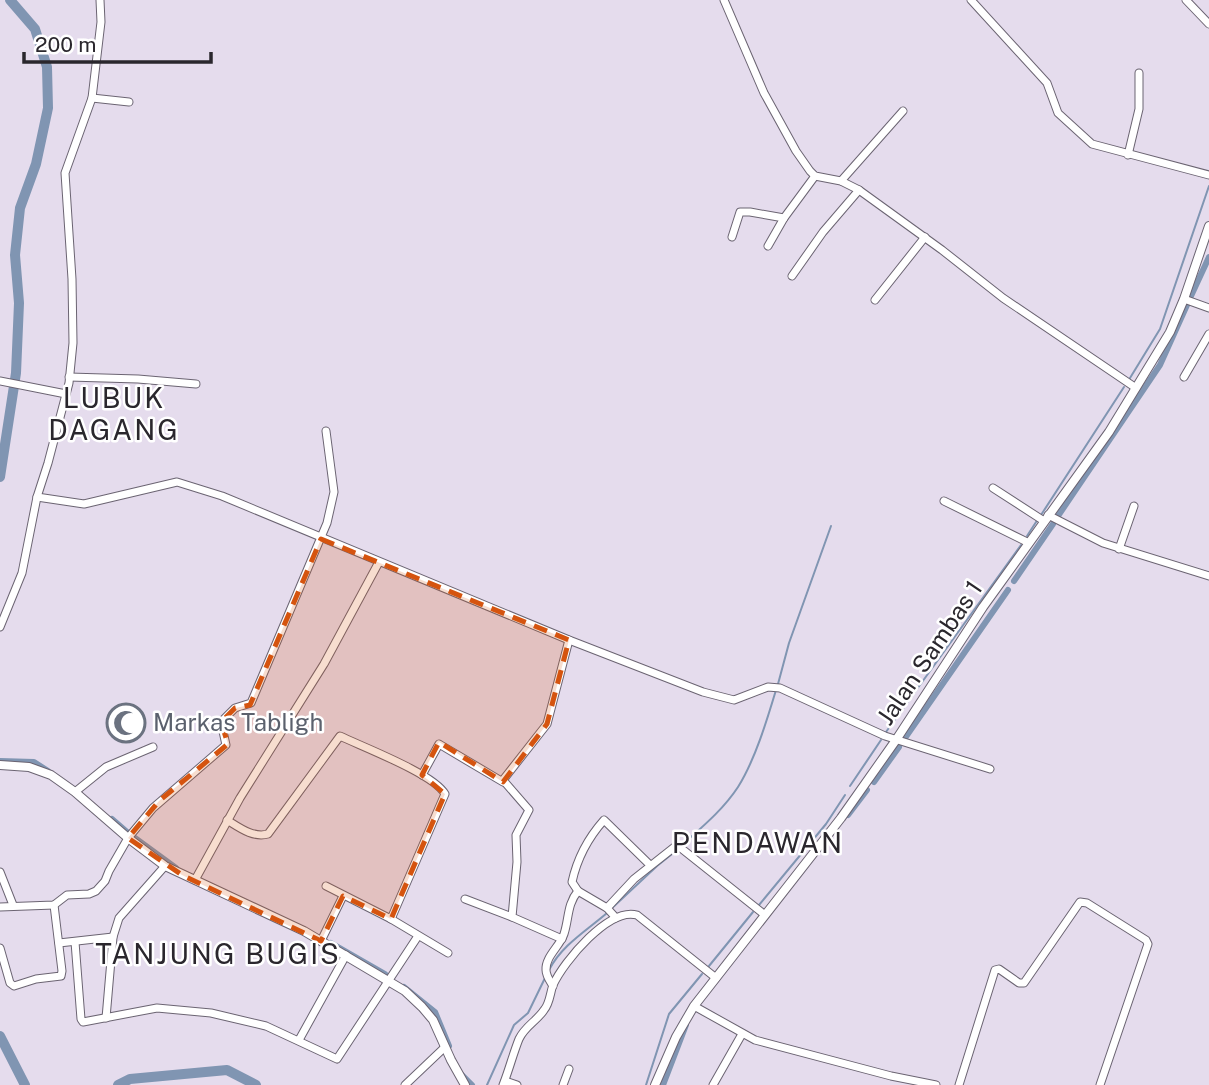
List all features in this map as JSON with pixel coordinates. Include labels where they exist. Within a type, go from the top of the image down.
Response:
[{"type":"street","points":[[724,0],[764,93],[796,151],[816,176],[841,181],[859,190],[1003,298],[1136,388]]},
{"type":"street","points":[[971,0],[1047,83],[1055,110],[1092,144],[1209,175]]},
{"type":"street","points":[[1186,0],[1209,24]]},
{"type":"street","points":[[0,627],[22,573],[37,496],[62,393],[69,377],[72,351],[72,279],[65,173],[92,98],[101,1]]},
{"type":"street","points":[[1128,155],[1139,109],[1139,73]]},
{"type":"street","points":[[92,98],[129,103]]},
{"type":"street","points":[[841,181],[903,111]]},
{"type":"street","points":[[768,246],[784,218],[816,176]]},
{"type":"street","points":[[792,276],[859,190]]},
{"type":"street","points":[[732,237],[740,212],[784,218]]},
{"type":"street","name":"Jalan Sambas 1","points":[[655,1085],[676,1037],[694,1006],[841,818],[983,607],[1108,432],[1170,332],[1209,226]]},
{"type":"street","points":[[875,300],[925,237]]},
{"type":"street","points":[[1184,299],[1209,308]]},
{"type":"street","points":[[1184,377],[1209,334]]},
{"type":"street","points":[[69,377],[196,384]]},
{"type":"street","points":[[0,381],[62,393]]},
{"type":"street","points":[[0,907],[54,905],[67,895],[96,891],[105,881],[128,838],[159,801],[226,745],[221,722],[235,708],[251,703],[331,510],[334,492],[326,431]]},
{"type":"street","points":[[37,496],[84,504],[177,482],[222,496],[569,640],[703,692],[728,700],[777,688],[896,740],[990,769]]},
{"type":"street","points":[[993,488],[1045,519],[1119,549],[1209,576]]},
{"type":"street","points":[[944,501],[1028,543]]},
{"type":"street","points":[[1119,549],[1134,506]]},
{"type":"street","points":[[195,880],[227,820],[324,664],[379,562]]},
{"type":"street","points":[[503,782],[547,724],[569,640]]},
{"type":"street","points":[[227,820],[250,833],[260,836],[268,834],[340,736],[422,775],[445,794],[391,919]]},
{"type":"street","points":[[422,775],[439,744],[503,782],[529,810],[516,835],[517,862],[512,917]]},
{"type":"street","points":[[75,792],[106,767],[153,747]]},
{"type":"street","points":[[0,765],[29,767],[41,771],[75,792],[165,866],[321,941],[388,979],[422,1007],[433,1020],[465,1085]]},
{"type":"street","points":[[650,865],[604,820],[590,837],[572,882],[578,891],[611,913],[637,915],[716,978]]},
{"type":"street","points":[[550,980],[650,865],[677,845],[765,915]]},
{"type":"street","points":[[106,1018],[113,937],[119,918],[165,866]]},
{"type":"street","points":[[0,872],[13,905]]},
{"type":"street","points":[[326,886],[391,919],[447,953]]},
{"type":"street","points":[[517,1085],[504,1083],[520,1036],[546,1008],[550,980],[547,964],[562,939],[572,900],[578,891]]},
{"type":"street","points":[[321,941],[343,896]]},
{"type":"street","points":[[465,899],[562,939]]},
{"type":"street","points":[[959,1085],[995,971],[999,969],[1019,983],[1024,983],[1080,902],[1087,903],[1146,940],[1148,944],[1100,1085]]},
{"type":"street","points":[[0,948],[10,983],[14,986],[36,979],[61,976],[54,905]]},
{"type":"street","points":[[75,942],[80,1019],[85,1023],[150,1009],[172,1008],[211,1013],[250,1022],[339,1058],[418,936]]},
{"type":"street","points":[[59,943],[113,937]]},
{"type":"street","points":[[299,1040],[346,955]]},
{"type":"street","points":[[694,1006],[742,1034],[779,1047],[936,1085]]},
{"type":"street","points":[[713,1085],[742,1034]]},
{"type":"street","points":[[405,1085],[445,1047]]},
{"type":"street","points":[[562,1085],[569,1069]]},
{"type":"street","points":[[888,1085],[891,1076]]},
{"type":"highlighted area","points":[[321,539],[569,640],[547,724],[503,782],[439,742],[422,775],[445,794],[391,919],[343,896],[321,941],[182,875],[128,838],[159,801],[228,744],[221,722],[235,708],[250,705]]},
{"type":"waterway","points":[[0,477],[16,373],[19,303],[15,255],[20,208],[36,164],[48,108],[47,67],[35,29],[10,0]]},
{"type":"waterway","points":[[1130,378],[1160,329],[1209,186]]},
{"type":"waterway","points":[[1191,296],[1209,257]]},
{"type":"waterway","points":[[1058,516],[1160,365],[1187,305]]},
{"type":"waterway","points":[[1041,515],[1124,387]]},
{"type":"waterway","points":[[1027,536],[1038,519]]},
{"type":"waterway","points":[[1014,581],[1053,524]]},
{"type":"waterway","points":[[778,684],[789,643],[831,526]]},
{"type":"waterway","points":[[886,732],[1021,545]]},
{"type":"waterway","points":[[905,738],[1008,590]]},
{"type":"waterway","points":[[681,846],[719,811],[738,787],[765,727],[776,690]]},
{"type":"waterway","points":[[850,786],[881,740]]},
{"type":"waterway","points":[[874,782],[899,747]]},
{"type":"waterway","points":[[0,761],[34,762],[48,771]]},
{"type":"waterway","points":[[848,815],[867,790]]},
{"type":"waterway","points":[[759,905],[826,824],[845,795]]},
{"type":"waterway","points":[[112,819],[127,832]]},
{"type":"waterway","points":[[135,838],[176,868]]},
{"type":"waterway","points":[[611,909],[677,850]]},
{"type":"waterway","points":[[709,966],[753,912]]},
{"type":"waterway","points":[[549,970],[568,946],[607,913]]},
{"type":"waterway","points":[[331,943],[385,974]]},
{"type":"waterway","points":[[646,1085],[669,1014],[702,974]]},
{"type":"waterway","points":[[487,1085],[514,1025],[528,1013],[545,978]]},
{"type":"waterway","points":[[404,987],[435,1012],[449,1046]]},
{"type":"waterway","points":[[663,1085],[686,1025]]},
{"type":"waterway","points":[[0,1036],[25,1085]]},
{"type":"waterway","points":[[118,1085],[130,1079],[227,1070],[256,1085]]},
{"type":"waterway","points":[[462,1075],[472,1085]]},
{"type":"place","name":"Markas Tabligh","points":[[126,723]]},
{"type":"district","name":"LUBUK DAGANG","points":[[114,414]]},
{"type":"district","name":"PENDAWAN","points":[[758,843]]},
{"type":"district","name":"TANJUNG BUGIS","points":[[218,954]]}]
